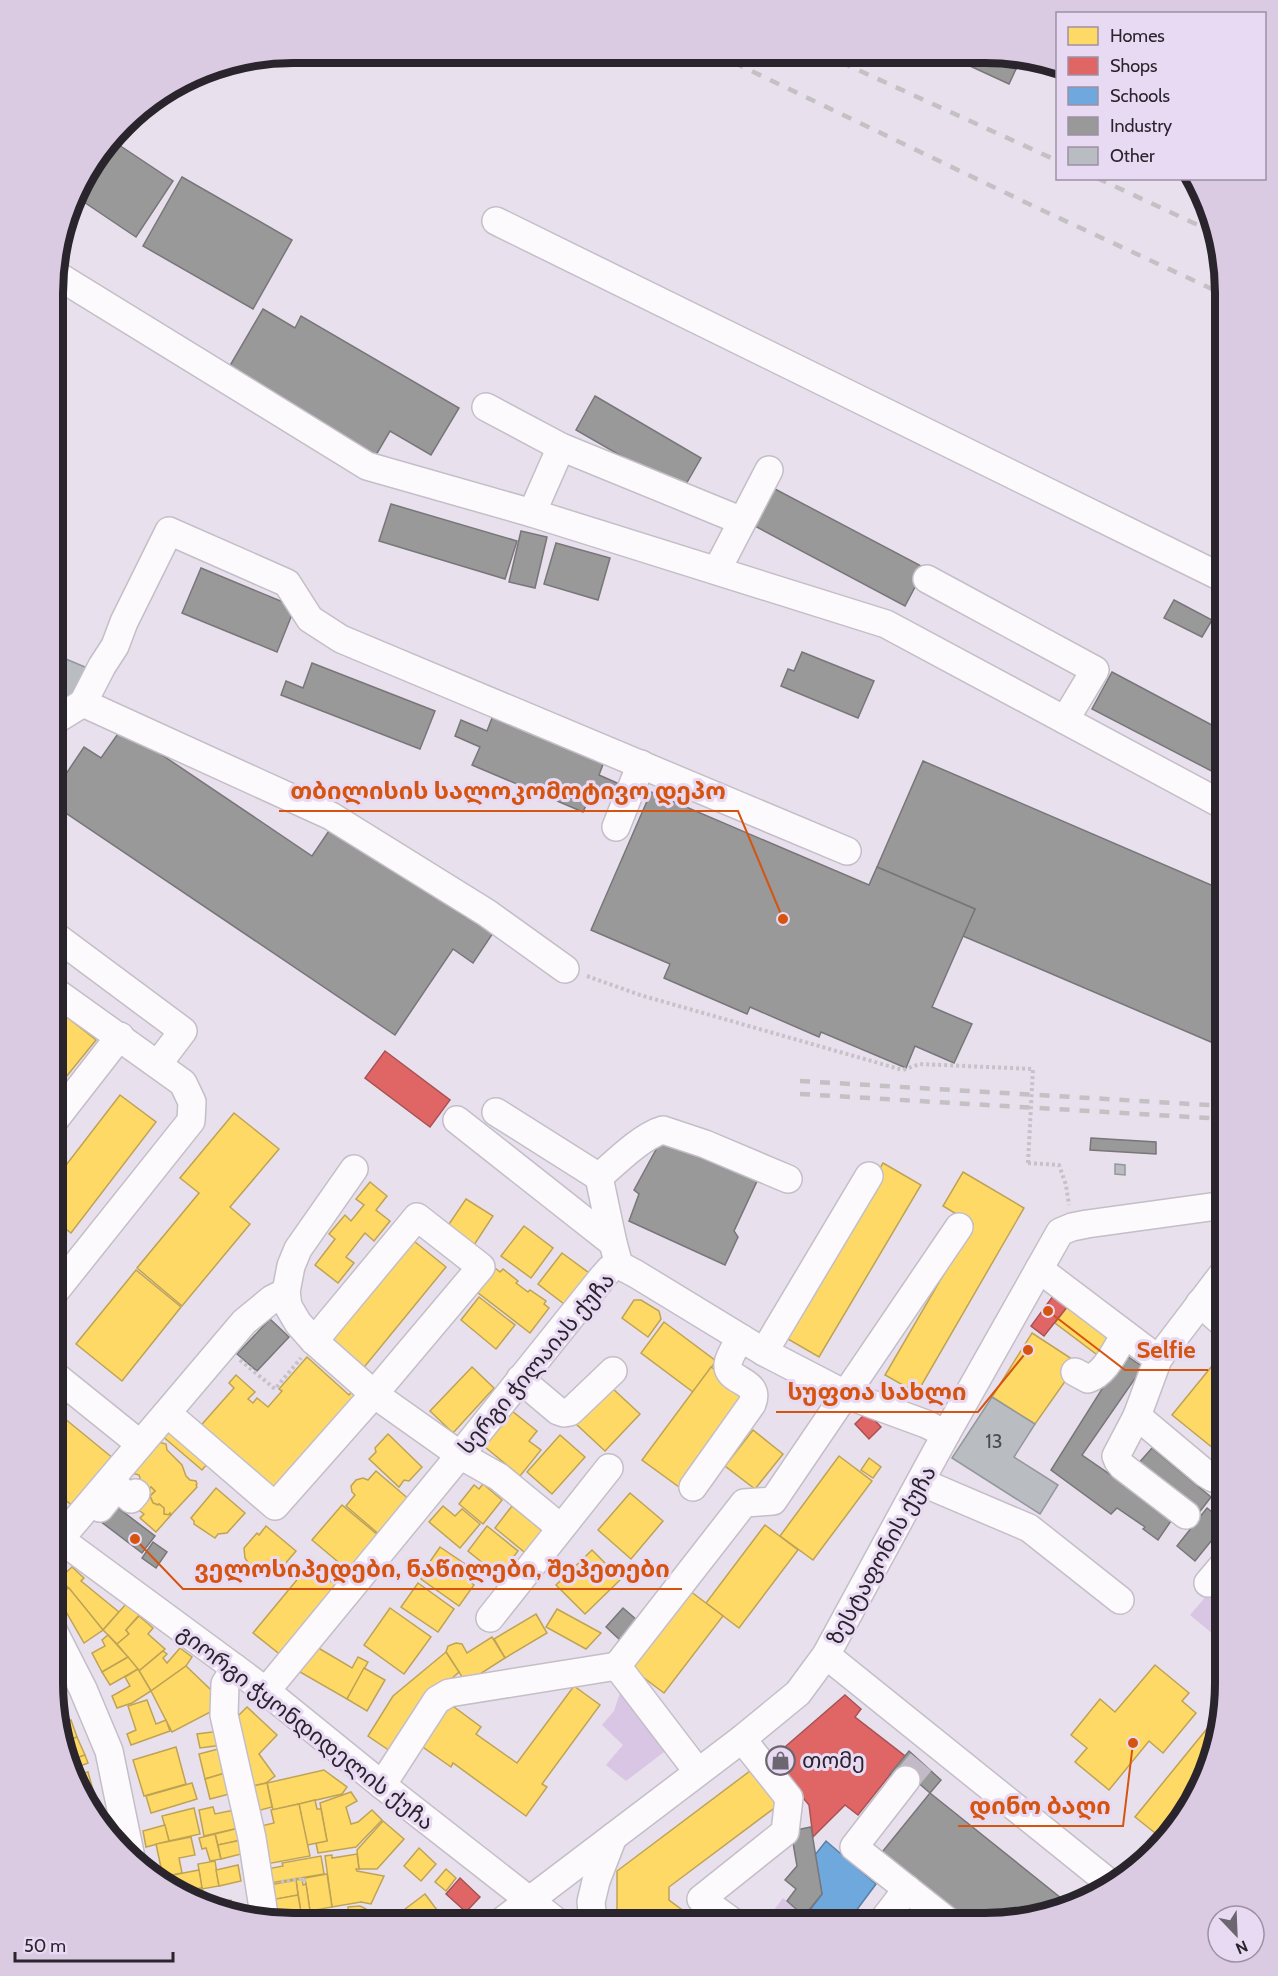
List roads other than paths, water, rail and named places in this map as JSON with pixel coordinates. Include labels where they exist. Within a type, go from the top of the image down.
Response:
[{"type":"street","points":[[496,221],[1215,574]]},
{"type":"street","points":[[63,280],[367,466],[532,513],[886,624],[1215,801]]},
{"type":"street","points":[[486,407],[561,447],[742,521]]},
{"type":"street","points":[[532,513],[561,447]]},
{"type":"street","points":[[717,570],[769,470]]},
{"type":"street","points":[[63,716],[83,704],[115,646],[124,622],[169,531],[287,583],[310,619],[341,639],[847,851]]},
{"type":"street","points":[[927,579],[1095,670],[1065,720]]},
{"type":"street","points":[[83,704],[331,816],[487,914],[565,969]]},
{"type":"street","points":[[616,828],[641,764]]},
{"type":"street","points":[[63,942],[183,1031],[158,1064]]},
{"type":"street","points":[[63,996],[183,1083],[192,1102],[191,1121],[63,1281]]},
{"type":"street","points":[[63,1101],[120,1036]]},
{"type":"street","points":[[496,1113],[599,1177],[616,1254]]},
{"type":"street","points":[[457,1120],[616,1254]]},
{"type":"street","points":[[599,1177],[630,1150],[656,1132],[663,1130],[705,1144],[788,1179]]},
{"type":"street","points":[[354,1169],[298,1249],[291,1266],[286,1292],[288,1306],[298,1323],[314,1341],[374,1394],[460,1455],[499,1477],[561,1528]]},
{"type":"street","points":[[764,1352],[869,1176]]},
{"type":"street","name":"ზესტაფონის ქუჩა","points":[[513,1913],[742,1739],[798,1693],[826,1655],[946,1434],[1060,1233],[1072,1227],[1215,1206]]},
{"type":"street","points":[[166,1413],[276,1506],[481,1267],[417,1217],[314,1341]]},
{"type":"street","points":[[382,1785],[437,1700],[449,1693],[617,1666],[744,1503],[773,1501],[959,1227]]},
{"type":"street","name":"სერგი ჭილაიას ქუჩა","points":[[266,1691],[610,1269],[616,1254],[636,1274],[764,1352],[847,1395],[926,1424],[946,1434]]},
{"type":"street","points":[[1039,1269],[1158,1359]]},
{"type":"street","points":[[1186,1515],[1118,1461],[1116,1456],[1137,1416],[1158,1359],[1215,1284]]},
{"type":"street","points":[[63,1529],[86,1508],[244,1322],[272,1299],[286,1292]]},
{"type":"street","points":[[1200,1304],[1215,1317]]},
{"type":"street","points":[[1075,1372],[1088,1379],[1095,1377],[1125,1335]]},
{"type":"street","points":[[693,1487],[754,1398],[755,1394],[752,1390],[734,1376],[728,1368],[728,1360],[741,1338]]},
{"type":"street","points":[[520,1379],[558,1411],[564,1413],[575,1408],[613,1371]]},
{"type":"street","points":[[63,1382],[140,1444]]},
{"type":"street","points":[[1137,1416],[1205,1473],[1215,1478]]},
{"type":"street","points":[[490,1618],[609,1468]]},
{"type":"street","points":[[921,1482],[1029,1528],[1120,1600]]},
{"type":"street","points":[[86,1508],[94,1515],[117,1487],[131,1499],[136,1493]]},
{"type":"street","name":"გიორგი ჭყონდიდელის ქუჩა","points":[[63,1541],[266,1691],[545,1913]]},
{"type":"street","points":[[63,1650],[83,1689],[109,1751],[128,1844]]},
{"type":"street","points":[[826,1655],[921,1761],[1104,1880]]},
{"type":"street","points":[[617,1666],[698,1772]]},
{"type":"street","points":[[235,1668],[225,1684],[224,1715],[252,1838],[263,1911]]},
{"type":"street","points":[[720,1913],[701,1899],[785,1832],[789,1798],[742,1739]]},
{"type":"street","points":[[921,1761],[854,1847],[937,1913]]},
{"type":"street","points":[[592,1913],[591,1902],[596,1881],[613,1837]]},
{"type":"street","points":[[889,1913],[907,1889]]},
{"type":"tunnel","points":[[906,1780],[921,1762]]},
{"type":"railway","points":[[735,63],[1215,290]]},
{"type":"railway","points":[[843,63],[1056,160]]},
{"type":"railway","points":[[1101,180],[1206,229]]},
{"type":"railway","points":[[800,1081],[1215,1105]]},
{"type":"railway","points":[[800,1094],[1215,1118]]},
{"type":"place","name":"თბილისის სალოკომოტივო დეპო","points":[[783,919]]},
{"type":"place","name":"Selfie","points":[[1048,1311]]},
{"type":"place","name":"სუფთა სახლი","points":[[1028,1350]]},
{"type":"place","name":"ველოსიპედები, ნაწილები, შეპეთები","points":[[135,1539]]},
{"type":"place","name":"დინო ბაღი","points":[[1133,1743]]},
{"type":"place","name":"თომე","points":[[781,1760]]}]
